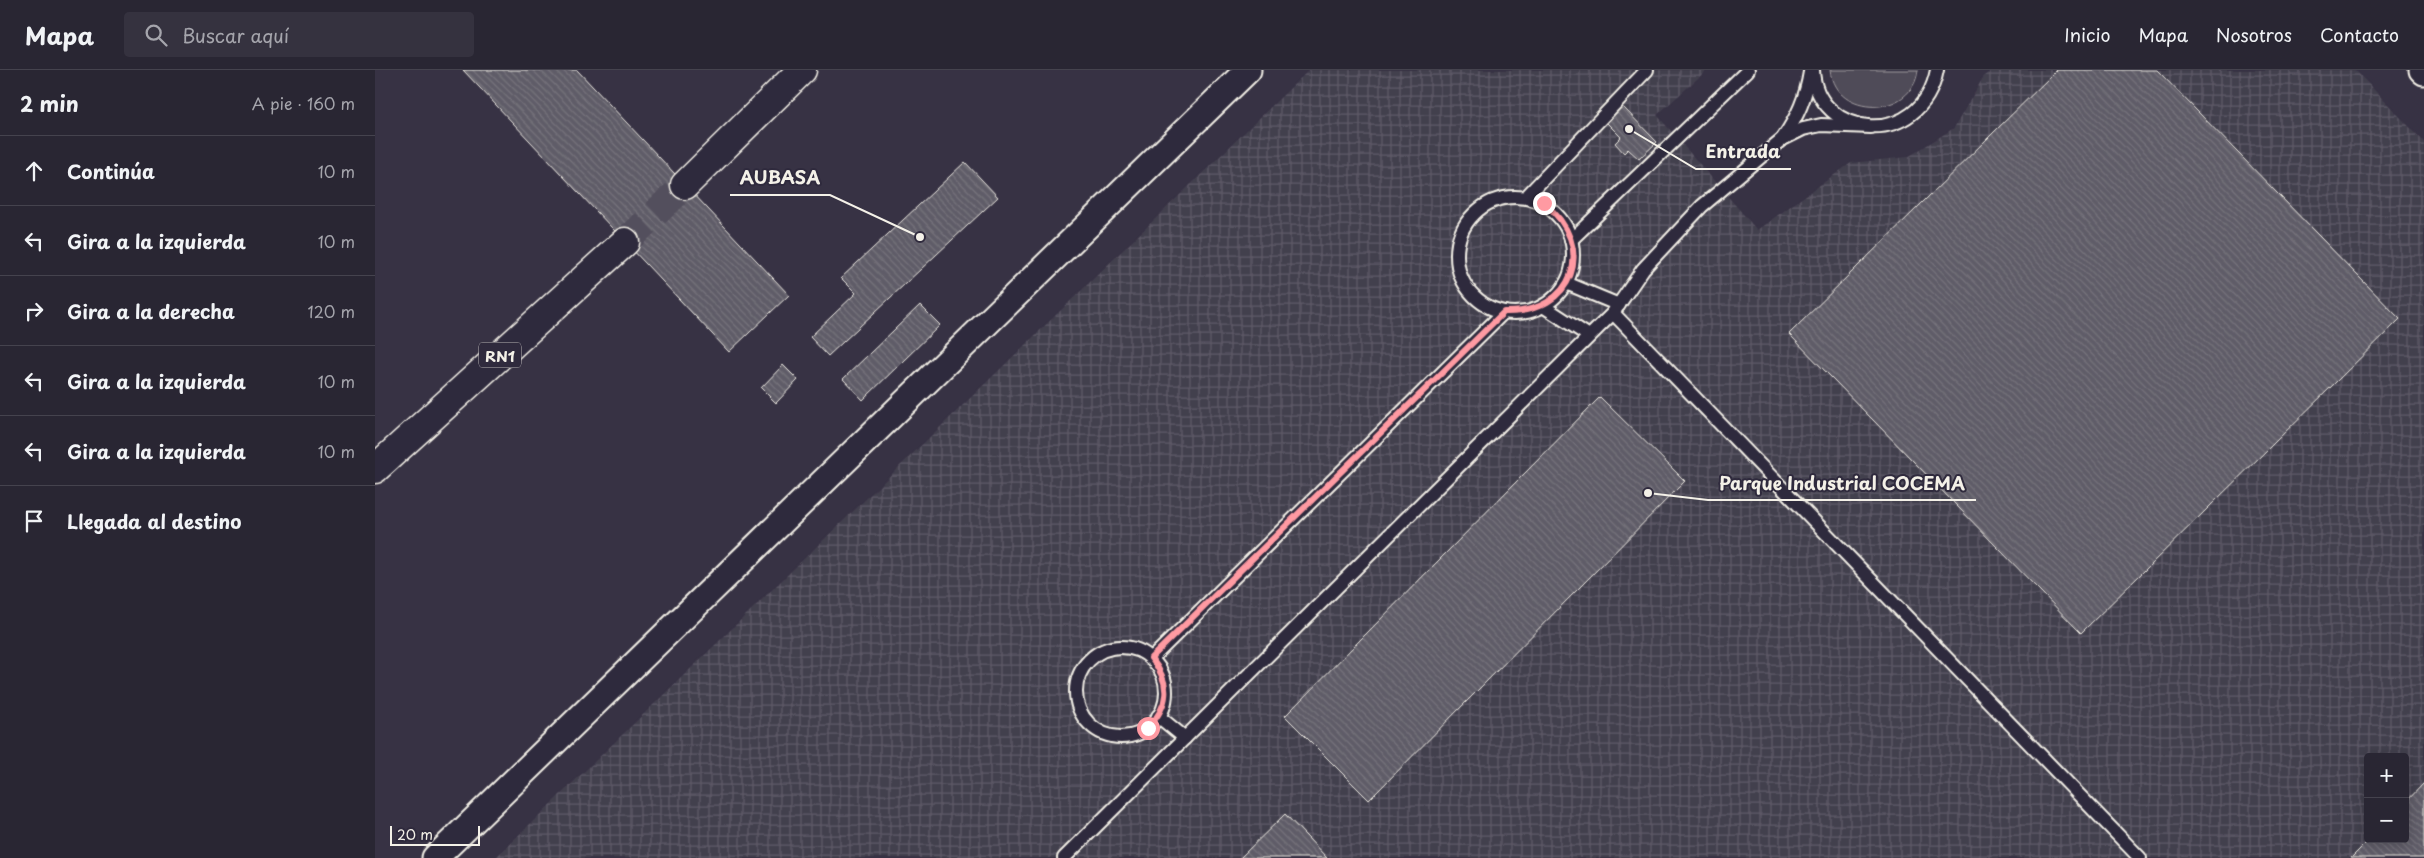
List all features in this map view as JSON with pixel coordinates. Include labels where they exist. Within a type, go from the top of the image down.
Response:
[{"type":"highway","points":[[685,185],[802,70]]},
{"type":"highway","name":"RN1","points":[[375,469],[625,242]]},
{"type":"street","points":[[440,854],[1248,70]]},
{"type":"lane","points":[[1526,197],[1647,70]]},
{"type":"lane","points":[[1571,240],[1747,70]]},
{"type":"lane","points":[[1811,70],[1821,98],[1835,112],[1851,123],[1871,127]]},
{"type":"lane","points":[[1781,140],[1798,116],[1807,91],[1811,70]]},
{"type":"lane","points":[[1064,858],[1616,309],[1643,269],[1702,206],[1781,140],[1803,129],[1821,125],[1871,127],[1891,125],[1909,117],[1923,104],[1939,70]]},
{"type":"lane","points":[[1508,196],[1526,197],[1544,203],[1558,214],[1568,230],[1571,240],[1573,266],[1567,283],[1555,298],[1543,306],[1523,313],[1504,312],[1487,306],[1472,295],[1463,280],[1457,262],[1458,244],[1464,226],[1475,212],[1490,202],[1508,196]]},
{"type":"lane","points":[[1567,283],[1616,309],[2140,858]]},
{"type":"lane","points":[[1543,306],[1589,336]]},
{"type":"lane","points":[[1151,658],[1504,312]]},
{"type":"lane","points":[[1108,648],[1131,648],[1139,650],[1151,658],[1161,671],[1165,686],[1165,702],[1159,716],[1148,728],[1134,735],[1118,737],[1103,733],[1090,724],[1081,712],[1076,697],[1077,681],[1083,667],[1094,655],[1108,648]]},
{"type":"lane","points":[[1159,716],[1185,738]]},
{"type":"shaded area","points":[[1309,70],[1707,70],[1657,115],[1757,230],[1851,163],[1908,157],[1954,128],[1984,76],[1992,70],[2355,70],[2424,142],[2424,858],[495,858]]},
{"type":"shaded area","points":[[1830,70],[1918,70],[1913,86],[1903,97],[1889,104],[1874,106],[1859,104],[1845,97],[1835,86]]},
{"type":"building","points":[[463,70],[577,70],[789,295],[729,352]]},
{"type":"building","points":[[2057,70],[2157,70],[2400,319],[2081,633],[1789,334]]},
{"type":"building","points":[[1622,106],[1657,142],[1639,159],[1628,149],[1624,153],[1615,143],[1621,137],[1606,122]]},
{"type":"building","points":[[965,162],[998,197],[828,356],[810,337],[856,293],[841,278]]},
{"type":"building","points":[[920,305],[940,325],[863,400],[843,379]]},
{"type":"building","points":[[783,365],[798,380],[776,403],[761,388]]},
{"type":"building","points":[[1600,397],[1685,481],[1369,800],[1285,716]]},
{"type":"building","points":[[2424,783],[2424,858],[2351,858],[2366,843],[2409,843],[2409,799]]},
{"type":"building","points":[[1285,814],[1327,858],[1240,858]]},
{"type":"tunnel","points":[[625,242],[685,185]]},
{"type":"place","name":"Entrada","points":[[1629,129]]},
{"type":"place","name":"AUBASA","points":[[920,237]]},
{"type":"place","name":"Parque Industrial COCEMA","points":[[1648,493]]},
{"type":"route","points":[[1148,728],[1159,716],[1165,702],[1165,686],[1161,671],[1151,658],[1504,312],[1523,313],[1540,308],[1555,298],[1567,283],[1573,266],[1573,247],[1568,230],[1558,214],[1544,203]]}]
